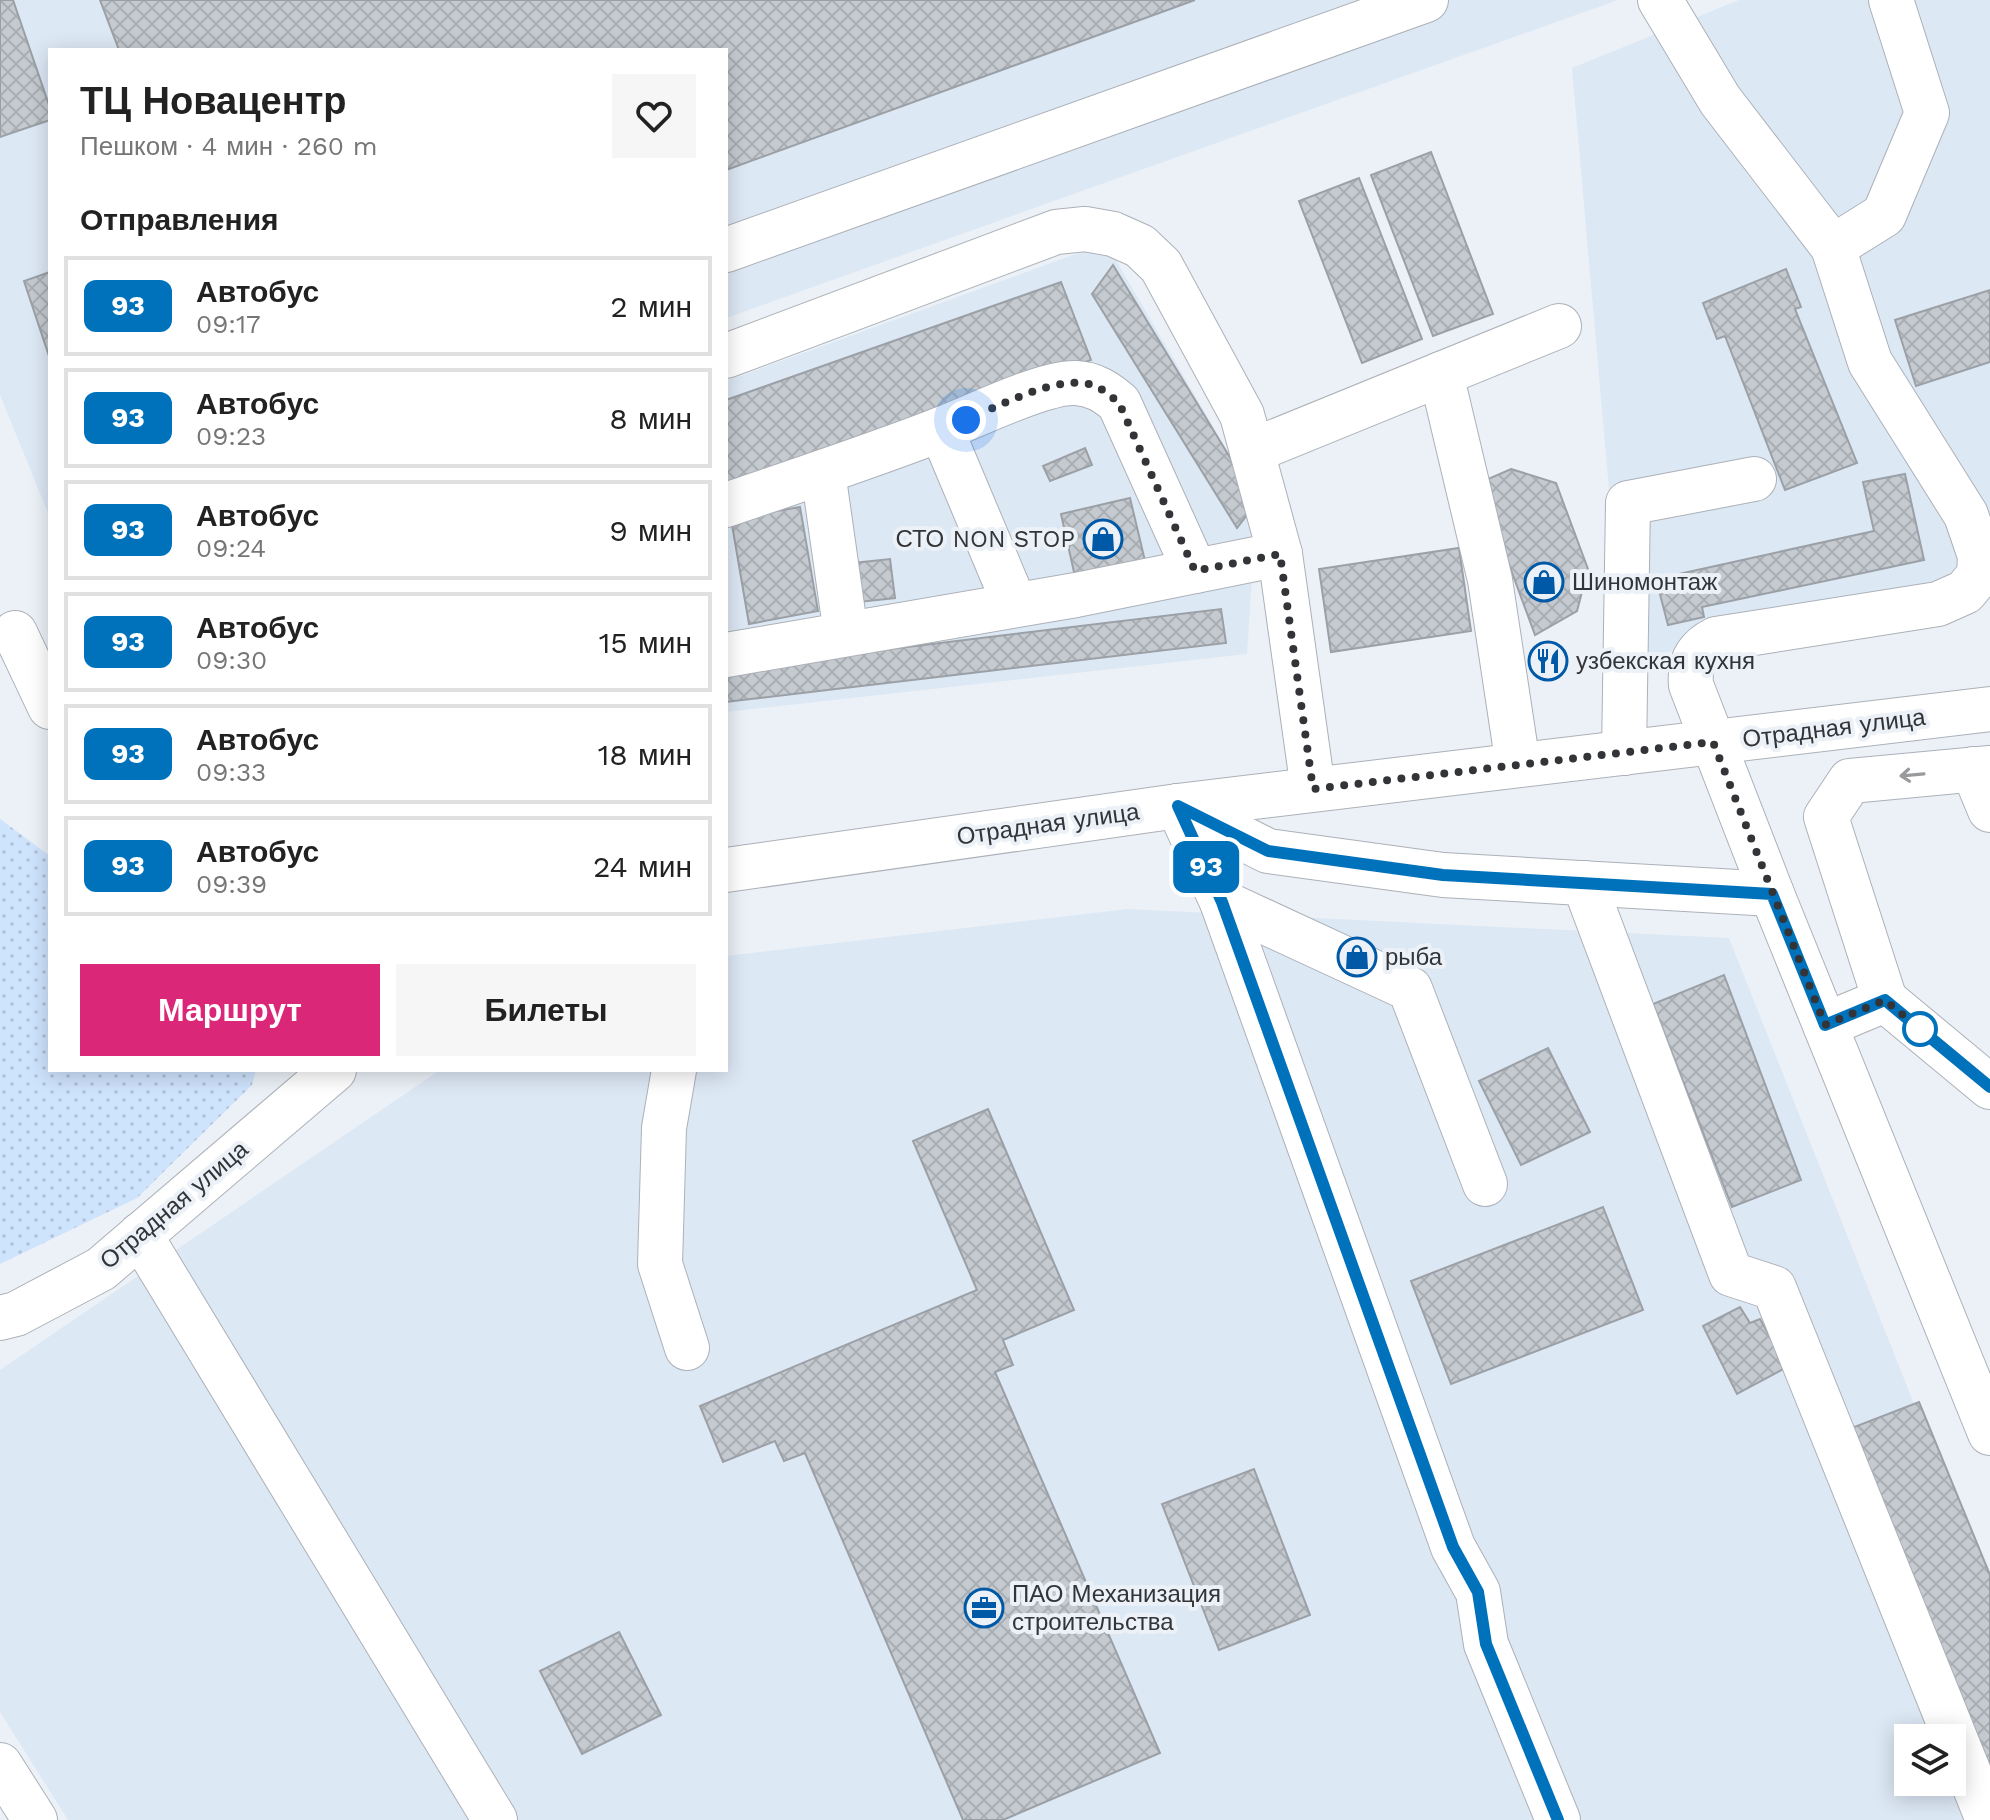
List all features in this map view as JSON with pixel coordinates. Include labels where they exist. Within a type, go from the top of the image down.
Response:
[{"type":"main road","points":[[728,249],[1426,0]]},
{"type":"main road","points":[[1660,0],[1720,100],[1833,247],[1870,362],[1966,515],[1980,556],[1981,581],[1938,604],[1727,637],[1706,644],[1692,662],[1690,673],[1691,685],[1772,894],[1990,1433]]},
{"type":"main road","points":[[1833,247],[1884,215],[1927,113],[1891,0]]},
{"type":"main road","points":[[728,355],[1056,232],[1085,229],[1113,234],[1140,246],[1161,266],[1242,415],[1280,554],[1313,789]]},
{"type":"main road","points":[[1252,451],[1559,326]]},
{"type":"main road","points":[[1441,374],[1490,580],[1518,765]]},
{"type":"main road","points":[[728,504],[1059,384],[1092,385],[1107,392],[1119,403],[1195,571]]},
{"type":"main road","points":[[941,429],[1015,605]]},
{"type":"main road","points":[[823,472],[846,634]]},
{"type":"main road","points":[[1624,753],[1628,503],[1754,479]]},
{"type":"main road","points":[[728,647],[846,634],[1280,554]]},
{"type":"main road","points":[[15,633],[48,703]]},
{"type":"main road","name":"Отрадная улица","points":[[728,870],[1178,806],[1990,709]]},
{"type":"main road","points":[[1990,810],[1982,769],[1850,781],[1826,817],[1885,1000],[1990,1087]]},
{"type":"main road","points":[[1178,806],[1268,851],[1443,875],[1772,894]]},
{"type":"main road","points":[[1178,806],[1222,902],[1453,1547],[1478,1592],[1486,1644],[1558,1820]]},
{"type":"main road","points":[[1584,883],[1731,1274],[1774,1288],[1988,1820]]},
{"type":"main road","points":[[1222,902],[1410,989],[1485,1184]]},
{"type":"main road","points":[[1825,1025],[1885,1000]]},
{"type":"main road","name":"Отрадная улица","points":[[0,1318],[16,1314],[101,1269],[332,1072]]},
{"type":"main road","points":[[674,1072],[664,1128],[660,1264],[687,1348]]},
{"type":"main road","points":[[140,1235],[495,1820]]},
{"type":"main road","points":[[0,1765],[35,1820]]},
{"type":"shaded area","points":[[0,0],[1618,0],[728,317],[728,48],[48,48],[48,513],[0,395]]},
{"type":"shaded area","points":[[1739,0],[1990,0],[1990,571],[1691,641],[1659,657],[1624,661],[1572,68]]},
{"type":"shaded area","points":[[1106,243],[1257,502],[1247,654],[728,712],[728,380]]},
{"type":"shaded area","points":[[0,819],[48,855],[48,1072],[255,1072],[252,1085],[137,1198],[0,1264]]},
{"type":"shaded area","points":[[1128,909],[1729,938],[1990,1595],[1990,1820],[68,1820],[0,1712],[0,1370],[437,1072],[728,1072],[728,956]]},
{"type":"building","points":[[0,0],[13,0],[48,102],[48,121],[0,137]]},
{"type":"building","points":[[100,0],[1195,0],[728,169],[728,48],[118,48]]},
{"type":"building","points":[[1431,152],[1493,314],[1433,336],[1371,175]]},
{"type":"building","points":[[1359,178],[1422,339],[1362,363],[1299,201]]},
{"type":"building","points":[[1113,265],[1257,502],[1237,528],[1092,294]]},
{"type":"building","points":[[1786,269],[1801,307],[1795,309],[1857,463],[1785,490],[1725,336],[1717,339],[1703,303]]},
{"type":"building","points":[[48,273],[48,353],[24,281]]},
{"type":"building","points":[[1061,282],[1091,360],[728,486],[728,399]]},
{"type":"building","points":[[1990,290],[1990,362],[1916,386],[1895,320]]},
{"type":"building","points":[[1085,448],[1092,465],[1050,481],[1043,466]]},
{"type":"building","points":[[1511,469],[1556,483],[1588,569],[1577,611],[1535,635],[1479,483]]},
{"type":"building","points":[[1905,474],[1924,560],[1702,607],[1704,617],[1668,625],[1656,579],[1874,531],[1863,482]]},
{"type":"building","name":"СТО NON STOP","points":[[1130,498],[1146,565],[1076,581],[1061,514]]},
{"type":"building","points":[[800,507],[818,611],[749,624],[731,519]]},
{"type":"building","points":[[1459,548],[1471,631],[1331,652],[1319,569]]},
{"type":"building","points":[[890,559],[895,598],[859,602],[854,563]]},
{"type":"building","points":[[1221,609],[1226,643],[728,702],[728,669]]},
{"type":"building","points":[[1724,975],[1801,1180],[1732,1207],[1653,1004]]},
{"type":"building","points":[[1548,1048],[1590,1132],[1521,1165],[1479,1081]]},
{"type":"building","name":"ПАО Механизация строительства","points":[[988,1109],[1074,1310],[1003,1340],[1013,1365],[995,1372],[1160,1753],[1003,1820],[963,1820],[805,1453],[784,1461],[775,1441],[723,1462],[700,1406],[977,1290],[913,1141]]},
{"type":"building","points":[[1603,1207],[1643,1310],[1451,1384],[1411,1281]]},
{"type":"building","points":[[1740,1307],[1750,1323],[1760,1319],[1787,1367],[1737,1394],[1703,1326]]},
{"type":"building","points":[[1919,1402],[1990,1575],[1990,1775],[1849,1429]]},
{"type":"building","points":[[1254,1469],[1310,1615],[1219,1650],[1162,1504]]},
{"type":"building","points":[[619,1632],[661,1715],[582,1754],[540,1671]]},
{"type":"bus line","name":"93","points":[[1558,1820],[1486,1644],[1478,1592],[1453,1547],[1222,902],[1178,806],[1268,851],[1443,875],[1772,894],[1825,1025],[1885,1000],[1990,1087]]},
{"type":"place","name":"СТО NON STOP","points":[[1103,539]]},
{"type":"place","name":"Шиномонтаж","points":[[1544,582]]},
{"type":"place","name":"узбекская кухня","points":[[1548,661]]},
{"type":"place","name":"рыба","points":[[1357,957]]},
{"type":"place","name":"ПАО Механизация строительства","points":[[984,1608]]},
{"type":"route","points":[[966,420],[1059,384],[1092,385],[1107,392],[1119,403],[1195,571],[1280,554],[1313,789],[1713,742],[1825,1025],[1885,1000],[1927,1035],[1920,1029]]}]
